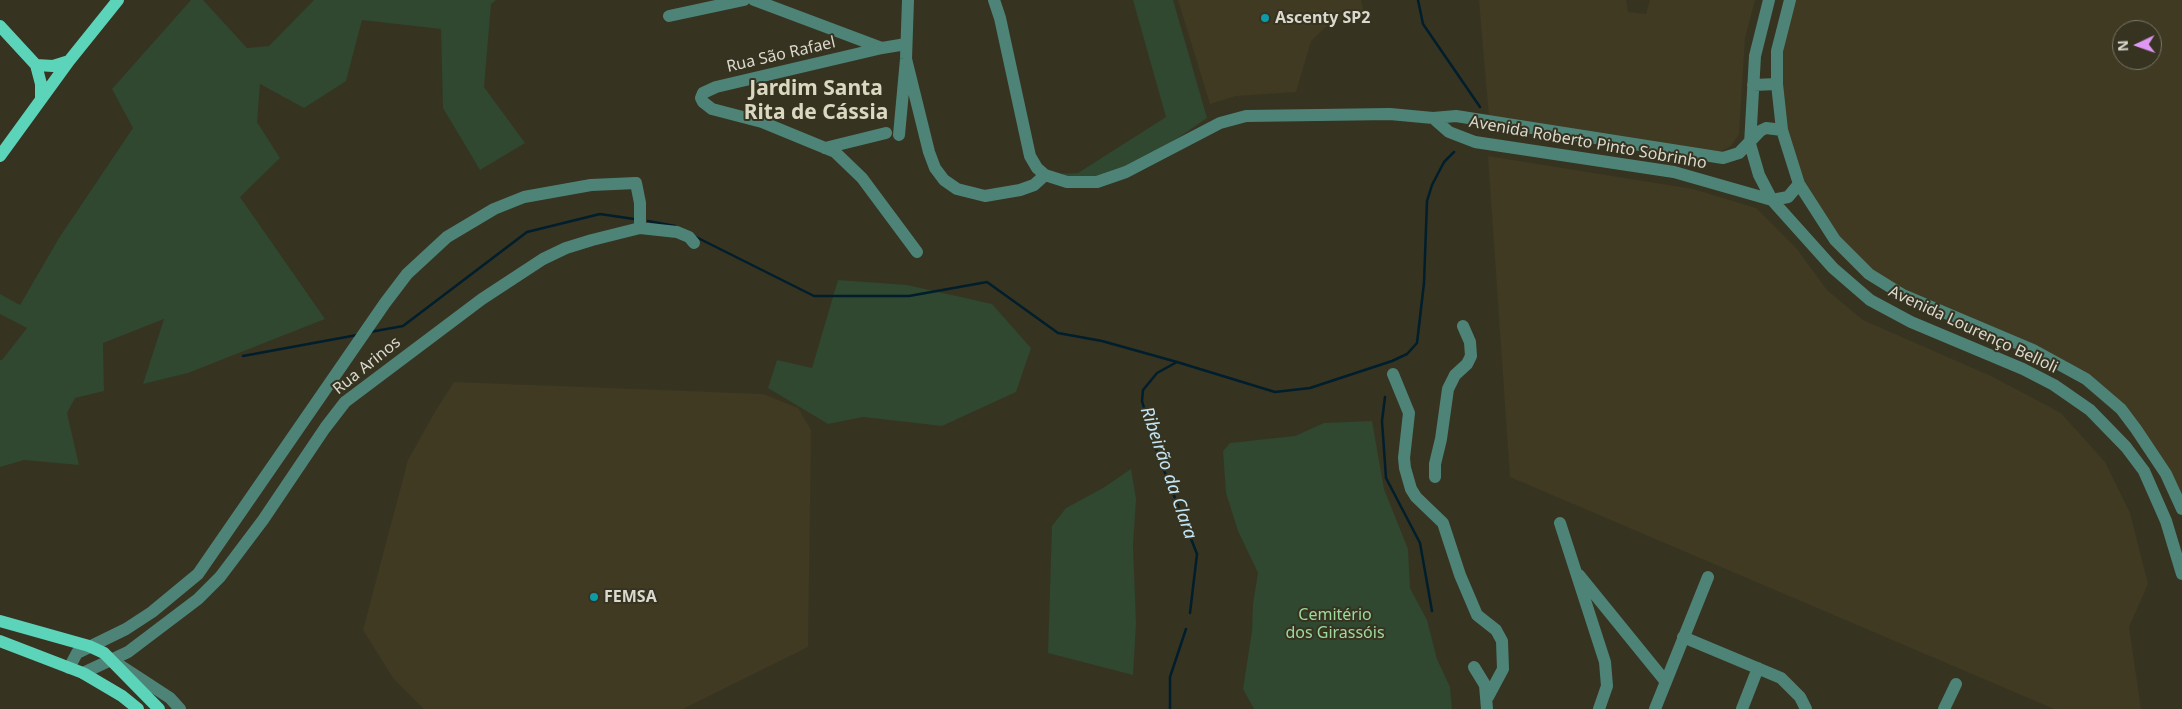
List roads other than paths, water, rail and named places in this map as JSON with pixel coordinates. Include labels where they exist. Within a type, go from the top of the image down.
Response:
[{"type":"main road","points":[[0,156],[41,98],[118,0]]},
{"type":"main road","points":[[0,26],[36,65],[41,84],[41,98]]},
{"type":"main road","points":[[36,65],[53,66],[69,61]]},
{"type":"main road","points":[[0,621],[89,646],[113,660],[159,709]]},
{"type":"main road","points":[[0,641],[83,673],[122,696],[138,709]]},
{"type":"street","points":[[668,16],[744,0]]},
{"type":"street","points":[[754,0],[882,48],[906,44]]},
{"type":"street","points":[[900,135],[908,0]]},
{"type":"street","points":[[906,59],[928,152],[935,168],[944,180],[956,190],[985,196],[1020,190],[1034,185],[1045,175],[1036,168],[1030,156],[1000,18],[994,0]]},
{"type":"street","name":"Avenida Lourenço Belloli","points":[[1769,0],[1755,56],[1750,144],[1759,175],[1772,200],[1833,268],[1870,300],[1911,322],[2030,372],[2054,385],[2090,410],[2126,447],[2144,471],[2166,521],[2182,574]]},
{"type":"street","name":"Avenida Lourenço Belloli","points":[[1790,0],[1777,51],[1777,84],[1782,130],[1799,184],[1840,246],[1883,283],[1903,295],[2049,358],[2086,379],[2121,409],[2151,450],[2182,509]]},
{"type":"street","name":"Rua São Rafael","points":[[825,148],[762,122],[706,106],[701,98],[703,93],[716,86],[882,48]]},
{"type":"street","points":[[1753,85],[1777,84]]},
{"type":"street","name":"Avenida Roberto Pinto Sobrinho","points":[[1045,175],[1067,182],[1097,182],[1141,165],[1233,118],[1390,114],[1433,118],[1456,116],[1714,157],[1731,157],[1750,144],[1760,131],[1766,128],[1782,130]]},
{"type":"street","name":"Avenida Roberto Pinto Sobrinho","points":[[1433,118],[1449,132],[1475,142],[1674,172],[1772,200]]},
{"type":"street","points":[[1475,142],[1478,120]]},
{"type":"street","points":[[825,148],[886,133]]},
{"type":"street","points":[[825,148],[842,158],[862,178],[917,252]]},
{"type":"street","name":"Rua Arinos","points":[[69,668],[77,653],[126,629],[152,612],[198,574],[386,303],[408,274],[434,248],[469,223],[494,209],[524,197],[591,186],[636,183],[640,203],[640,228]]},
{"type":"street","points":[[1772,200],[1788,197],[1799,184]]},
{"type":"street","name":"Rua Arinos","points":[[83,673],[113,660],[174,620],[198,600],[220,577],[263,520],[325,428],[345,402],[482,299],[543,259],[592,240],[640,228],[677,232],[689,237],[694,243]]},
{"type":"street","points":[[1435,477],[1435,464],[1441,439],[1448,389],[1455,375],[1467,364],[1471,356],[1470,342],[1463,326]]},
{"type":"street","points":[[1393,374],[1410,413],[1404,468],[1411,489],[1416,497],[1444,524],[1475,611],[1480,619],[1496,630],[1502,641],[1504,666],[1488,703]]},
{"type":"street","points":[[1560,523],[1607,674],[1608,686],[1599,709]]},
{"type":"street","points":[[1575,570],[1666,682]]},
{"type":"street","points":[[1655,709],[1708,577]]},
{"type":"street","points":[[1684,637],[1781,678],[1800,697],[1806,709]]},
{"type":"street","points":[[113,660],[170,698],[180,709]]},
{"type":"street","points":[[1474,667],[1482,677],[1488,703]]},
{"type":"street","points":[[1742,709],[1758,668]]},
{"type":"street","points":[[1944,709],[1956,684]]},
{"type":"waterway","points":[[1418,0],[1423,24],[1480,107]]},
{"type":"waterway","name":"Ribeirão da Clara","points":[[1190,613],[1197,554],[1158,455],[1142,401],[1143,390],[1157,373],[1177,362],[1275,392],[1310,388],[1392,361],[1407,354],[1417,343],[1424,283],[1427,201],[1432,185],[1444,162],[1454,152]]},
{"type":"waterway","points":[[370,332],[403,326],[527,232],[600,214],[634,219]]},
{"type":"waterway","points":[[648,221],[675,226]]},
{"type":"waterway","points":[[696,237],[814,296],[909,296],[987,282],[1058,333],[1102,341],[1177,362]]},
{"type":"waterway","points":[[243,356],[357,335]]},
{"type":"waterway","points":[[1385,397],[1382,421],[1386,478],[1420,543],[1432,611]]},
{"type":"waterway","name":"Ribeirão da Clara","points":[[1170,709],[1170,677],[1186,629]]},
{"type":"place","name":"Ascenty SP2","points":[[1265,18]]},
{"type":"place","name":"FEMSA","points":[[594,597]]},
{"type":"district","name":"Jardim Santa Rita de Cássia","points":[[816,101]]},
{"type":"park label","name":"Cemitério dos Girassóis","points":[[1335,624]]}]
